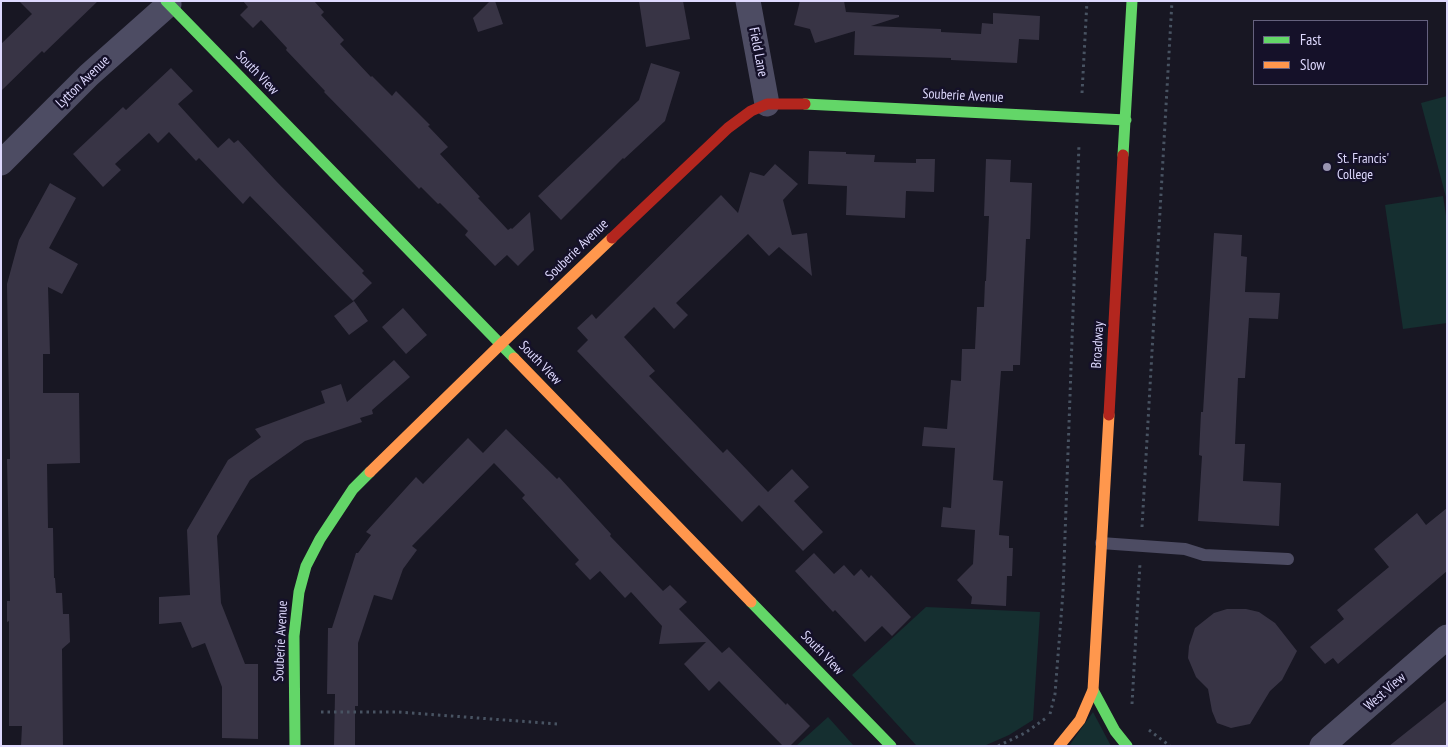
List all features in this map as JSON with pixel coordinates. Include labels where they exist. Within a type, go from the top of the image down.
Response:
[{"type":"street","name":"Field Lane","points":[[748,1],[767,104]]},
{"type":"street","name":"Broadway","points":[[1059,746],[1080,720],[1093,690],[1132,1]]},
{"type":"street","name":"Lytton Avenue","points":[[1,162],[89,75],[167,3]]},
{"type":"street","name":"South View","points":[[167,3],[891,746]]},
{"type":"street","name":"Souberie Avenue","points":[[295,746],[294,636],[298,592],[306,566],[323,534],[353,489],[501,344],[728,128],[751,111],[767,104],[792,103],[1126,120]]},
{"type":"street","name":"West View","points":[[1322,746],[1447,637]]},
{"type":"street","points":[[1093,690],[1115,731],[1127,746]]},
{"type":"lane","points":[[1101,543],[1185,549],[1204,555],[1288,559]]},
{"type":"path","points":[[998,746],[1025,733],[1050,716],[1055,694],[1064,592],[1080,117],[1087,1]]},
{"type":"path","points":[[1132,708],[1172,1]]},
{"type":"path","points":[[294,712],[399,712],[557,724]]},
{"type":"path","points":[[1146,728],[1170,746]]},
{"type":"green space","points":[[1447,96],[1447,201],[1421,103]]},
{"type":"green space","points":[[1443,196],[1447,222],[1447,323],[1403,329],[1385,205]]},
{"type":"green space","points":[[926,607],[1040,612],[1033,720],[1009,735],[984,746],[917,746],[915,744],[852,675]]},
{"type":"green space","points":[[1093,712],[1111,746],[1069,746]]},
{"type":"green space","points":[[828,717],[854,746],[796,746]]},
{"type":"building","points":[[19,1],[98,1],[1,91],[1,44],[32,14]]},
{"type":"building","points":[[243,1],[314,1],[324,12],[321,15],[344,40],[340,44],[392,96],[396,91],[430,125],[428,126],[448,147],[440,154],[508,230],[512,229],[530,212],[534,250],[518,266],[507,255],[495,266],[465,235],[468,231],[440,203],[438,204],[421,187],[419,189],[324,92],[261,20],[253,28],[240,15],[248,7]]},
{"type":"building","points":[[490,1],[495,1],[503,24],[478,32],[473,18]]},
{"type":"building","points":[[639,1],[683,1],[690,39],[646,47]]},
{"type":"building","points":[[800,1],[844,1],[846,12],[899,15],[899,17],[871,26],[941,29],[941,32],[981,34],[982,23],[993,24],[993,13],[1040,16],[1039,40],[1019,39],[1017,63],[951,60],[951,58],[854,55],[855,31],[815,43],[810,29],[794,25]]},
{"type":"building","points":[[651,63],[680,72],[665,121],[623,158],[561,220],[538,196],[639,100]]},
{"type":"building","points":[[171,68],[193,91],[178,104],[218,148],[229,138],[234,143],[238,140],[364,271],[362,273],[372,283],[353,301],[250,196],[243,204],[199,158],[196,161],[169,132],[158,143],[149,133],[115,164],[121,170],[103,187],[73,154],[123,107],[126,110]]},
{"type":"building","points":[[809,151],[875,155],[874,162],[916,163],[916,159],[935,159],[934,192],[906,191],[905,218],[846,215],[847,186],[808,184]]},
{"type":"building","points":[[986,159],[1011,160],[1010,182],[1032,183],[1030,239],[1026,239],[1020,365],[1013,365],[1013,371],[1001,371],[993,480],[1003,481],[999,535],[1009,536],[1009,548],[1013,548],[1012,576],[1007,576],[1006,606],[971,604],[972,597],[957,580],[973,564],[975,530],[941,527],[943,507],[951,508],[955,448],[922,446],[924,427],[947,429],[951,380],[961,381],[962,349],[975,349],[977,307],[984,307],[986,281],[989,216],[984,216]]},
{"type":"building","points":[[775,164],[798,184],[783,200],[792,235],[807,233],[812,276],[779,247],[769,256],[748,234],[676,303],[688,315],[674,329],[654,307],[624,337],[655,371],[649,376],[723,453],[727,449],[768,492],[792,469],[809,487],[794,501],[823,532],[803,551],[759,505],[742,522],[577,351],[588,340],[577,328],[592,314],[596,319],[721,195],[738,213],[750,172],[764,176]]},
{"type":"building","points":[[50,183],[76,198],[49,248],[78,264],[62,294],[48,287],[50,354],[43,354],[43,393],[79,393],[80,463],[47,464],[48,528],[53,528],[56,593],[62,593],[63,614],[69,614],[70,642],[62,649],[63,746],[21,746],[22,726],[9,726],[9,621],[7,622],[7,601],[10,601],[7,459],[10,459],[7,284],[19,240]]},
{"type":"building","points":[[1214,233],[1242,235],[1241,256],[1247,257],[1245,292],[1280,293],[1278,319],[1249,318],[1245,378],[1238,378],[1235,444],[1245,444],[1243,481],[1281,483],[1279,526],[1198,521],[1202,456],[1199,455],[1201,412],[1203,412]]},
{"type":"building","points":[[354,301],[368,321],[349,335],[334,316]]},
{"type":"building","points":[[403,308],[427,335],[406,354],[382,327]]},
{"type":"building","points":[[394,360],[410,377],[372,410],[373,414],[360,418],[362,422],[305,441],[250,480],[217,536],[221,603],[245,664],[258,664],[258,739],[222,738],[222,687],[205,643],[192,648],[181,622],[159,624],[159,597],[190,595],[187,530],[228,460],[261,437],[255,429],[325,403],[321,391],[341,384],[347,402]]},
{"type":"building","points":[[506,429],[557,479],[559,477],[611,534],[610,536],[663,591],[670,585],[687,602],[679,609],[722,653],[729,647],[786,705],[787,703],[810,726],[790,746],[783,746],[719,681],[709,691],[684,664],[706,642],[659,644],[662,626],[631,592],[625,598],[600,571],[590,580],[575,564],[579,560],[522,498],[525,495],[494,463],[412,546],[417,550],[403,569],[392,600],[374,595],[358,643],[358,706],[355,706],[355,746],[334,746],[335,694],[327,694],[328,628],[332,628],[356,553],[358,553],[371,535],[366,532],[416,477],[423,484],[468,438],[483,453]]},
{"type":"building","points":[[1447,508],[1447,571],[1338,664],[1333,658],[1325,664],[1310,647],[1344,619],[1337,610],[1389,567],[1374,549],[1417,513],[1426,525]]},
{"type":"building","points":[[814,553],[834,574],[844,565],[854,576],[861,569],[869,578],[871,575],[911,617],[892,636],[882,626],[865,642],[835,610],[833,612],[795,571]]},
{"type":"building","points":[[1227,609],[1246,609],[1259,612],[1275,623],[1297,651],[1282,680],[1270,691],[1250,724],[1231,728],[1217,723],[1212,711],[1208,689],[1196,677],[1188,658],[1189,646],[1195,628],[1214,613]]},
{"type":"building","points":[[1447,700],[1447,746],[1389,746]]},
{"type":"traffic: fast","points":[[166,1],[514,358]]},
{"type":"traffic: fast","points":[[1123,155],[1132,1]]},
{"type":"traffic: fast","points":[[805,104],[1126,120]]},
{"type":"traffic: fast","points":[[295,746],[294,636],[299,592],[306,566],[320,539],[353,489],[370,472]]},
{"type":"traffic: fast","points":[[751,602],[891,746]]},
{"type":"traffic: fast","points":[[1093,690],[1115,731],[1127,746]]},
{"type":"traffic: slow","points":[[370,472],[612,238]]},
{"type":"traffic: slow","points":[[514,358],[751,602]]},
{"type":"traffic: slow","points":[[1059,746],[1080,720],[1093,690],[1109,415]]},
{"type":"traffic: jam","points":[[612,238],[728,128],[751,111],[767,104],[805,104]]},
{"type":"traffic: jam","points":[[1109,415],[1123,155]]},
{"type":"place","name":"St. Francis' College","points":[[1327,167]]}]
